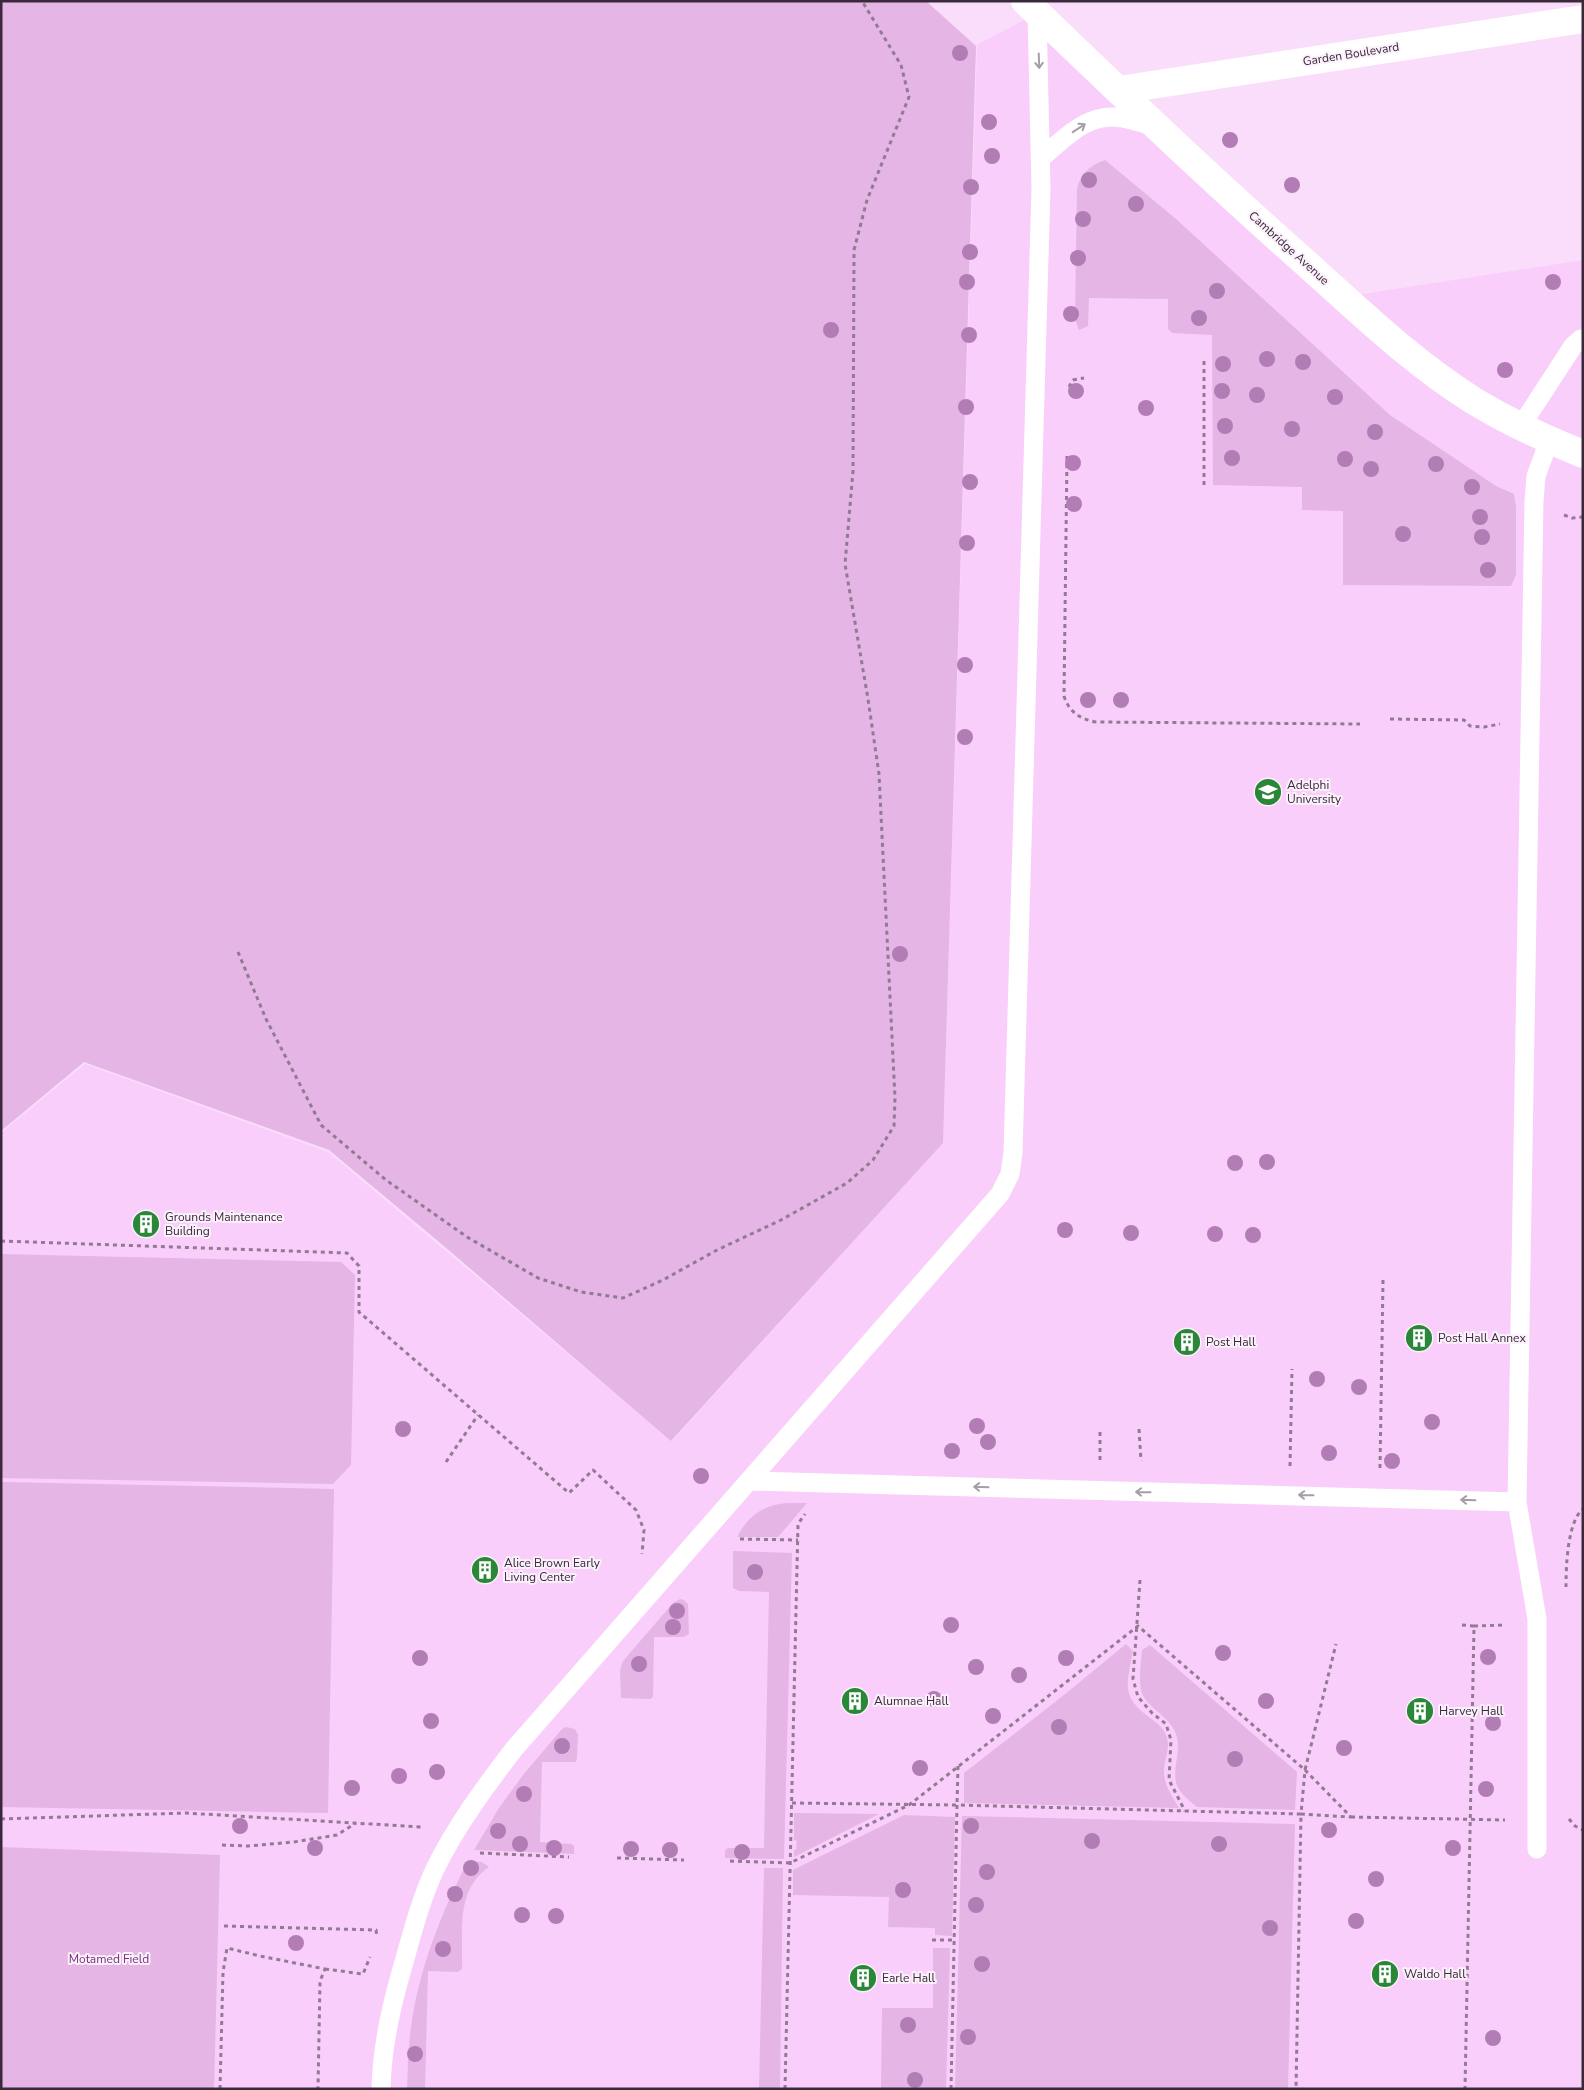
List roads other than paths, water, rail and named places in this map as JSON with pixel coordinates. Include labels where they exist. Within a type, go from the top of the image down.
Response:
[{"type":"street","name":"Cambridge Avenue","points":[[1031,7],[1248,213],[1385,334],[1428,368],[1474,400],[1549,441],[1583,454]]},
{"type":"street","name":"Garden Boulevard","points":[[1119,90],[1583,19]]},
{"type":"lane","points":[[381,2089],[382,2062],[393,2001],[424,1892],[455,1834],[478,1797],[514,1749],[1000,1194],[1010,1174],[1014,1133],[1042,158],[1031,7]]},
{"type":"lane","points":[[1042,158],[1076,129],[1093,119],[1121,117],[1157,127]]},
{"type":"lane","points":[[1521,426],[1573,346],[1581,339]]},
{"type":"lane","points":[[1536,1849],[1537,1619],[1517,1502],[1534,501],[1536,476],[1549,441]]},
{"type":"lane","points":[[749,1481],[1379,1496],[1517,1502]]},
{"type":"place","name":"Adelphi University","points":[[1268,792]]},
{"type":"place","name":"Grounds Maintenance Building","points":[[146,1224]]},
{"type":"place","name":"Post Hall Annex","points":[[1419,1338]]},
{"type":"place","name":"Post Hall","points":[[1187,1342]]},
{"type":"place","name":"Alice Brown Early Living Center","points":[[485,1570]]},
{"type":"place","name":"Alumnae Hall","points":[[855,1701]]},
{"type":"place","name":"Harvey Hall","points":[[1420,1711]]},
{"type":"place","name":"Waldo Hall","points":[[1385,1974]]},
{"type":"place","name":"Earle Hall","points":[[863,1978]]},
{"type":"park label","name":"Motamed Field","points":[[109,1959]]}]
